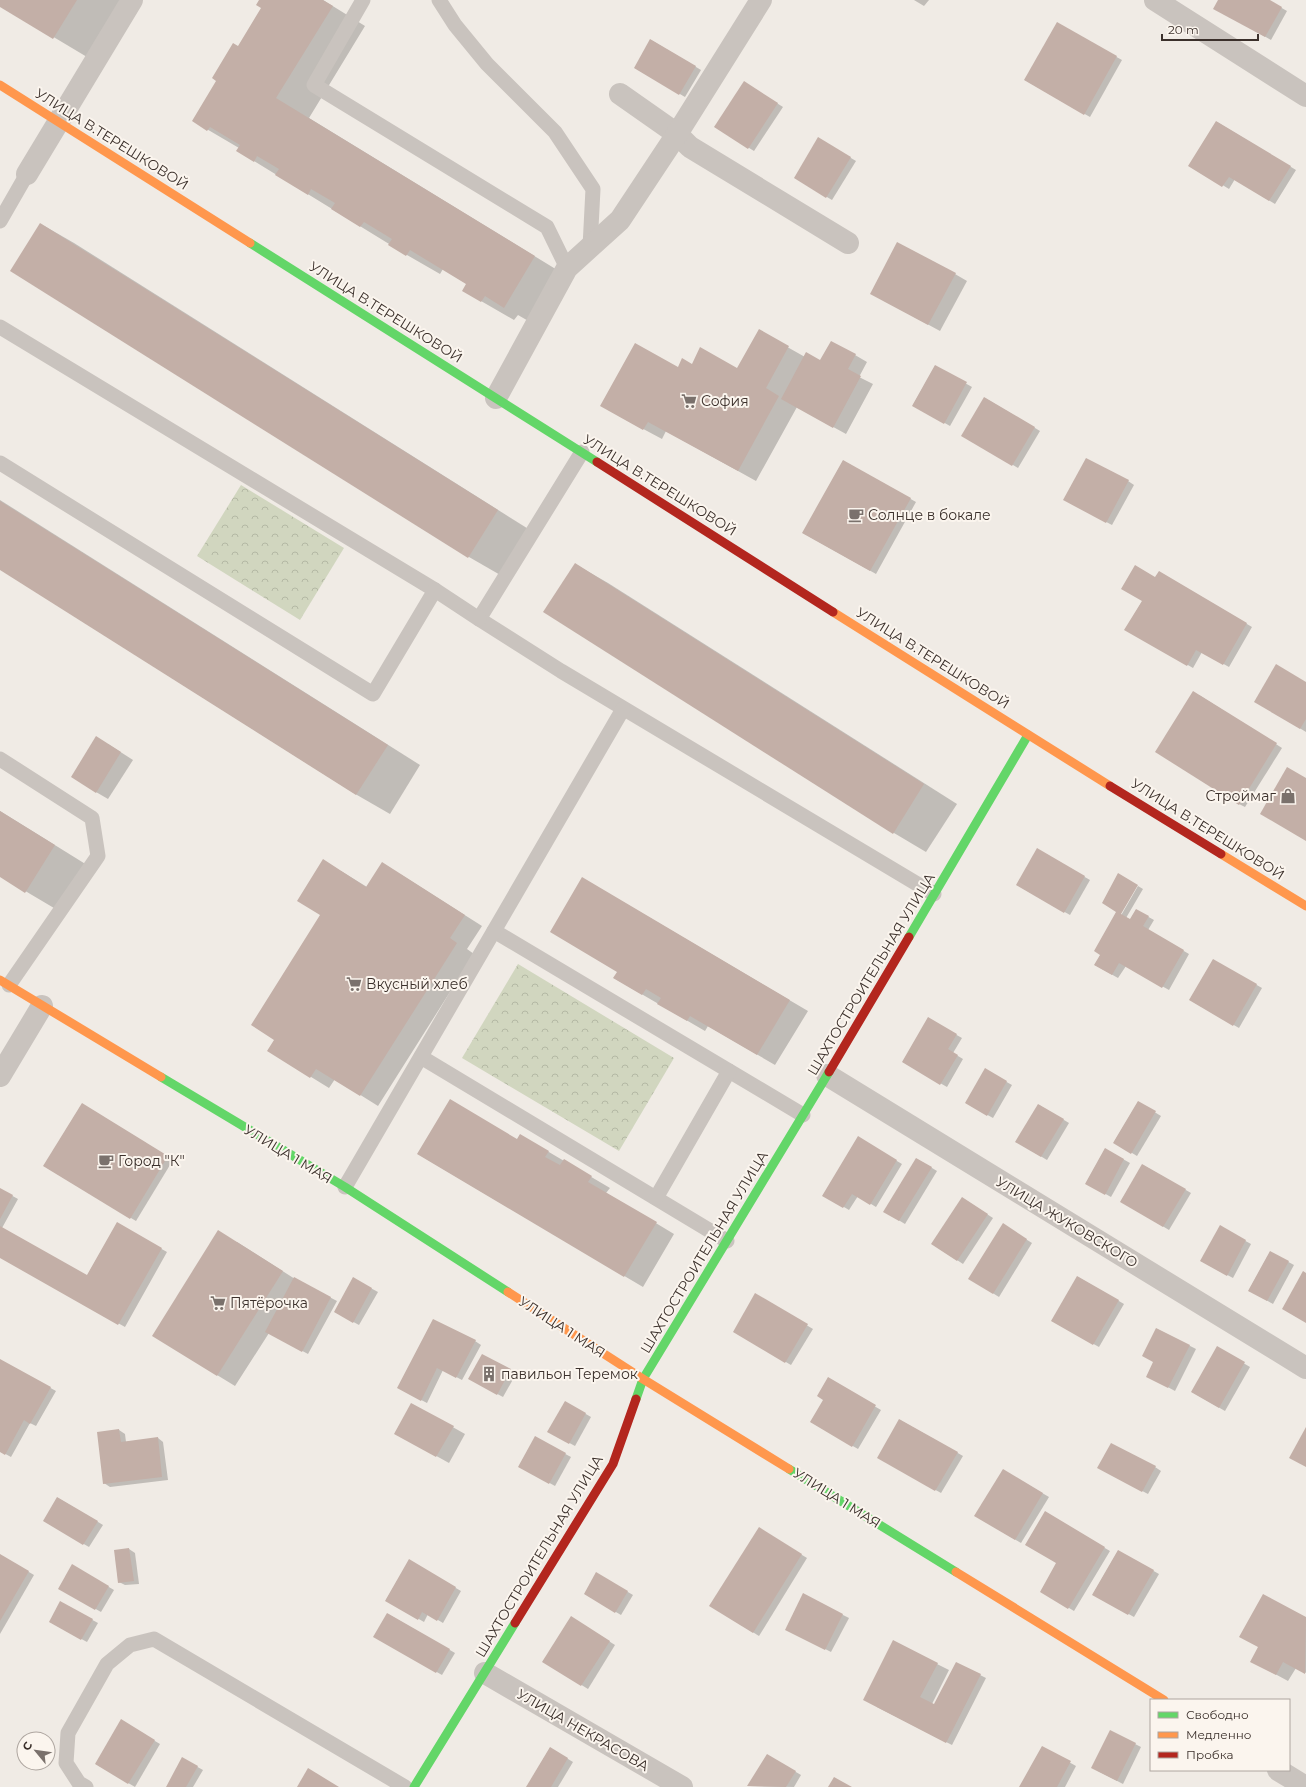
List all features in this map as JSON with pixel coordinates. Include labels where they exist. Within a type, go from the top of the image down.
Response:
[{"type":"street","points":[[27,174],[132,0]]},
{"type":"street","points":[[496,398],[566,268],[620,220],[677,134],[761,0]]},
{"type":"street","points":[[1156,0],[1306,96]]},
{"type":"street","name":"УЛИЦА В.ТЕРЕШКОВОЙ","points":[[0,85],[1028,735],[1306,906]]},
{"type":"street","points":[[620,94],[677,134],[690,147],[848,243]]},
{"type":"street","name":"ШАХТОСТРОИТЕЛЬНАЯ УЛИЦА","points":[[414,1787],[613,1464],[643,1379],[827,1075],[1028,735]]},
{"type":"street","name":"УЛИЦА 1 МАЯ","points":[[4,983],[345,1187],[643,1379],[1162,1699]]},
{"type":"street","points":[[0,1076],[42,1006]]},
{"type":"street","name":"УЛИЦА ЖУКОВСКОГО","points":[[827,1075],[1306,1368]]},
{"type":"street","name":"УЛИЦА НЕКРАСОВА","points":[[485,1673],[682,1787]]},
{"type":"street","points":[[1280,1771],[1306,1787]]},
{"type":"lane","points":[[363,0],[314,85],[547,227],[566,268]]},
{"type":"lane","points":[[439,0],[455,25],[486,64],[555,132],[593,189],[590,247]]},
{"type":"lane","points":[[0,221],[27,174]]},
{"type":"lane","points":[[0,327],[435,590],[623,709],[934,894]]},
{"type":"lane","points":[[480,619],[582,452]]},
{"type":"lane","points":[[0,463],[373,694],[435,590]]},
{"type":"lane","points":[[345,1187],[623,709]]},
{"type":"lane","points":[[0,759],[92,818],[98,856],[4,983]]},
{"type":"lane","points":[[494,931],[803,1115]]},
{"type":"lane","points":[[421,1057],[727,1241]]},
{"type":"lane","points":[[656,1198],[729,1071]]},
{"type":"lane","points":[[86,1787],[80,1783],[66,1763],[68,1733],[107,1664],[130,1645],[154,1639],[405,1787]]},
{"type":"green space","points":[[241,485],[344,548],[300,620],[197,556]]},
{"type":"green space","points":[[518,964],[674,1058],[619,1151],[462,1058]]},
{"type":"building","points":[[0,0],[77,0],[53,39],[0,7]]},
{"type":"building","points":[[259,0],[323,0],[333,6],[276,98],[535,256],[504,308],[485,296],[481,302],[462,291],[466,284],[410,250],[406,256],[388,245],[392,239],[364,222],[360,227],[331,209],[335,203],[311,189],[308,195],[275,175],[279,169],[257,156],[254,162],[236,151],[240,145],[210,127],[207,131],[192,121],[216,81],[212,78],[233,43],[238,46],[261,8],[256,5]]},
{"type":"building","points":[[1218,0],[1270,0],[1282,7],[1265,37],[1213,9]]},
{"type":"building","points":[[1057,22],[1117,56],[1084,115],[1024,80]]},
{"type":"building","points":[[650,39],[696,66],[679,95],[634,68]]},
{"type":"building","points":[[744,81],[778,103],[748,149],[714,127]]},
{"type":"building","points":[[1216,121],[1291,166],[1269,201],[1229,177],[1222,187],[1188,166]]},
{"type":"building","points":[[818,137],[851,157],[826,198],[794,178]]},
{"type":"building","points":[[40,223],[498,510],[468,558],[10,271]]},
{"type":"building","points":[[897,242],[956,273],[928,325],[870,294]]},
{"type":"building","name":"София","points":[[759,329],[789,346],[766,388],[779,396],[738,471],[648,422],[643,430],[600,406],[635,343],[678,367],[682,358],[692,364],[700,347],[737,368]]},
{"type":"building","points":[[831,341],[856,354],[848,369],[861,376],[833,428],[781,399],[806,352],[820,360]]},
{"type":"building","points":[[935,365],[967,382],[944,424],[912,406]]},
{"type":"building","points":[[984,397],[1035,427],[1012,466],[961,436]]},
{"type":"building","points":[[1086,458],[1129,480],[1106,523],[1063,500]]},
{"type":"building","name":"Солнце в бокале","points":[[843,460],[911,498],[870,571],[802,533]]},
{"type":"building","points":[[0,501],[388,745],[356,795],[0,570]]},
{"type":"building","points":[[575,563],[924,784],[893,834],[543,612]]},
{"type":"building","points":[[1135,565],[1155,577],[1159,571],[1247,623],[1223,665],[1196,650],[1187,666],[1124,630],[1142,601],[1121,589]]},
{"type":"building","points":[[1276,664],[1306,682],[1306,719],[1300,729],[1254,702]]},
{"type":"building","points":[[1193,691],[1277,743],[1239,805],[1155,752]]},
{"type":"building","points":[[96,736],[121,752],[96,793],[71,777]]},
{"type":"building","name":"Строймаг","points":[[1287,767],[1306,778],[1306,841],[1260,814]]},
{"type":"building","points":[[0,811],[55,845],[25,893],[0,877]]},
{"type":"building","points":[[1037,848],[1085,876],[1064,913],[1016,885]]},
{"type":"building","name":"Вкусный хлеб","points":[[323,859],[366,887],[382,862],[465,915],[450,938],[457,943],[360,1096],[316,1069],[310,1078],[267,1051],[274,1040],[251,1025],[320,915],[297,901]]},
{"type":"building","points":[[1118,873],[1138,885],[1121,914],[1130,919],[1136,909],[1149,916],[1143,926],[1184,950],[1162,988],[1119,963],[1112,975],[1094,965],[1100,955],[1094,951],[1116,912],[1102,903]]},
{"type":"building","points":[[582,877],[790,1000],[757,1055],[690,1016],[687,1021],[657,1004],[661,998],[646,989],[642,995],[613,978],[617,972],[550,932]]},
{"type":"building","points":[[1213,959],[1257,984],[1233,1026],[1189,1000]]},
{"type":"building","points":[[928,1017],[957,1034],[948,1049],[958,1055],[940,1085],[902,1062]]},
{"type":"building","points":[[985,1068],[1007,1081],[987,1116],[965,1103]]},
{"type":"building","points":[[450,1099],[517,1139],[520,1134],[549,1151],[545,1157],[560,1165],[564,1159],[592,1176],[588,1182],[657,1222],[624,1277],[417,1154]]},
{"type":"building","points":[[1138,1101],[1156,1111],[1131,1154],[1113,1143]]},
{"type":"building","name":"Город \"К\"","points":[[82,1103],[168,1156],[130,1219],[43,1166]]},
{"type":"building","points":[[1038,1104],[1064,1119],[1041,1157],[1015,1142]]},
{"type":"building","points":[[858,1136],[897,1160],[870,1205],[852,1194],[843,1208],[822,1196]]},
{"type":"building","points":[[1105,1148],[1124,1159],[1105,1195],[1085,1184]]},
{"type":"building","points":[[916,1158],[932,1167],[899,1221],[883,1212]]},
{"type":"building","points":[[1142,1164],[1186,1189],[1163,1227],[1120,1202]]},
{"type":"building","points":[[0,1188],[13,1195],[0,1219]]},
{"type":"building","points":[[962,1197],[988,1214],[957,1261],[931,1244]]},
{"type":"building","points":[[117,1222],[162,1248],[118,1325],[0,1258],[0,1226],[87,1275]]},
{"type":"building","points":[[1003,1223],[1027,1239],[993,1294],[968,1279]]},
{"type":"building","points":[[1220,1225],[1246,1240],[1227,1276],[1200,1261]]},
{"type":"building","name":"Пятёрочка","points":[[218,1230],[283,1271],[217,1376],[152,1336]]},
{"type":"building","points":[[1270,1251],[1289,1261],[1267,1301],[1248,1291]]},
{"type":"building","points":[[1303,1271],[1306,1273],[1306,1323],[1282,1309]]},
{"type":"building","points":[[1077,1276],[1119,1300],[1093,1345],[1051,1321]]},
{"type":"building","points":[[294,1277],[331,1297],[302,1352],[265,1332]]},
{"type":"building","points":[[353,1277],[372,1288],[353,1323],[334,1312]]},
{"type":"building","points":[[755,1293],[808,1324],[785,1363],[733,1332]]},
{"type":"building","points":[[433,1319],[476,1340],[456,1378],[437,1368],[421,1401],[397,1388]]},
{"type":"building","points":[[1156,1328],[1190,1345],[1168,1388],[1146,1377],[1153,1362],[1142,1356]]},
{"type":"building","points":[[1217,1346],[1245,1362],[1219,1408],[1191,1392]]},
{"type":"building","name":"павильон Теремок","points":[[482,1354],[511,1369],[497,1395],[468,1379]]},
{"type":"building","points":[[0,1359],[51,1387],[30,1424],[24,1420],[5,1455],[0,1452]]},
{"type":"building","points":[[828,1377],[876,1405],[852,1447],[810,1422],[823,1400],[817,1396]]},
{"type":"building","points":[[565,1401],[586,1413],[569,1444],[547,1432]]},
{"type":"building","points":[[411,1403],[454,1426],[436,1457],[394,1434]]},
{"type":"building","points":[[899,1419],[958,1452],[935,1491],[877,1458]]},
{"type":"building","points":[[1306,1427],[1306,1467],[1289,1458]]},
{"type":"building","points":[[119,1429],[121,1442],[158,1437],[162,1477],[103,1484],[97,1432]]},
{"type":"building","points":[[535,1436],[566,1453],[549,1484],[518,1467]]},
{"type":"building","points":[[1111,1443],[1156,1466],[1142,1492],[1097,1468]]},
{"type":"building","points":[[1003,1469],[1043,1493],[1015,1540],[974,1516]]},
{"type":"building","points":[[57,1497],[98,1521],[83,1545],[43,1521]]},
{"type":"building","points":[[1045,1511],[1105,1547],[1068,1609],[1040,1592],[1056,1563],[1025,1545]]},
{"type":"building","points":[[759,1527],[802,1554],[753,1633],[709,1606]]},
{"type":"building","points":[[129,1548],[134,1581],[118,1583],[114,1550]]},
{"type":"building","points":[[1118,1550],[1154,1570],[1128,1615],[1092,1595]]},
{"type":"building","points":[[0,1554],[29,1571],[0,1621]]},
{"type":"building","points":[[409,1559],[456,1587],[437,1621],[422,1612],[418,1620],[385,1601]]},
{"type":"building","points":[[72,1564],[109,1586],[95,1610],[58,1589]]},
{"type":"building","points":[[596,1572],[628,1591],[615,1613],[584,1594]]},
{"type":"building","points":[[803,1593],[843,1614],[825,1650],[785,1630]]},
{"type":"building","points":[[1263,1594],[1306,1617],[1305,1674],[1283,1662],[1276,1675],[1250,1662],[1258,1647],[1239,1637]]},
{"type":"building","points":[[60,1601],[93,1619],[81,1640],[49,1622]]},
{"type":"building","points":[[387,1613],[450,1649],[436,1673],[373,1637]]},
{"type":"building","points":[[571,1616],[610,1641],[581,1686],[542,1662]]},
{"type":"building","points":[[893,1640],[938,1663],[920,1697],[934,1704],[956,1662],[981,1674],[946,1743],[863,1700]]},
{"type":"building","points":[[121,1719],[155,1740],[128,1784],[95,1764]]},
{"type":"building","points":[[1110,1730],[1136,1743],[1117,1781],[1091,1768]]},
{"type":"building","points":[[1042,1746],[1071,1761],[1057,1787],[1019,1787]]},
{"type":"building","points":[[550,1747],[568,1758],[551,1787],[526,1787]]},
{"type":"building","points":[[767,1754],[796,1771],[786,1787],[747,1786]]},
{"type":"building","points":[[182,1757],[198,1766],[186,1787],[166,1787]]},
{"type":"building","points":[[308,1768],[339,1787],[297,1787]]},
{"type":"building","points":[[834,1777],[852,1787],[828,1787]]},
{"type":"traffic: fast","points":[[250,243],[597,462]]},
{"type":"traffic: fast","points":[[909,937],[1028,735]]},
{"type":"traffic: fast","points":[[636,1399],[643,1379],[829,1072]]},
{"type":"traffic: fast","points":[[161,1077],[345,1187],[508,1292]]},
{"type":"traffic: fast","points":[[789,1469],[956,1572]]},
{"type":"traffic: fast","points":[[414,1787],[515,1623]]},
{"type":"traffic: slow","points":[[0,85],[250,243]]},
{"type":"traffic: slow","points":[[833,612],[1110,786]]},
{"type":"traffic: slow","points":[[1221,854],[1306,906]]},
{"type":"traffic: slow","points":[[0,980],[161,1077]]},
{"type":"traffic: slow","points":[[508,1292],[643,1379],[789,1469]]},
{"type":"traffic: slow","points":[[956,1572],[1162,1699]]},
{"type":"traffic: jam","points":[[597,462],[833,612]]},
{"type":"traffic: jam","points":[[1110,786],[1221,854]]},
{"type":"traffic: jam","points":[[829,1072],[909,937]]},
{"type":"traffic: jam","points":[[515,1623],[613,1464],[636,1399]]},
{"type":"place","name":"София","points":[[689,401]]},
{"type":"place","name":"Солнце в бокале","points":[[856,515]]},
{"type":"place","name":"Строймаг","points":[[1288,796]]},
{"type":"place","name":"Вкусный хлеб","points":[[354,984]]},
{"type":"place","name":"Город \"К\"","points":[[106,1161]]},
{"type":"place","name":"Пятёрочка","points":[[218,1303]]},
{"type":"place","name":"павильон Теремок","points":[[489,1374]]}]
